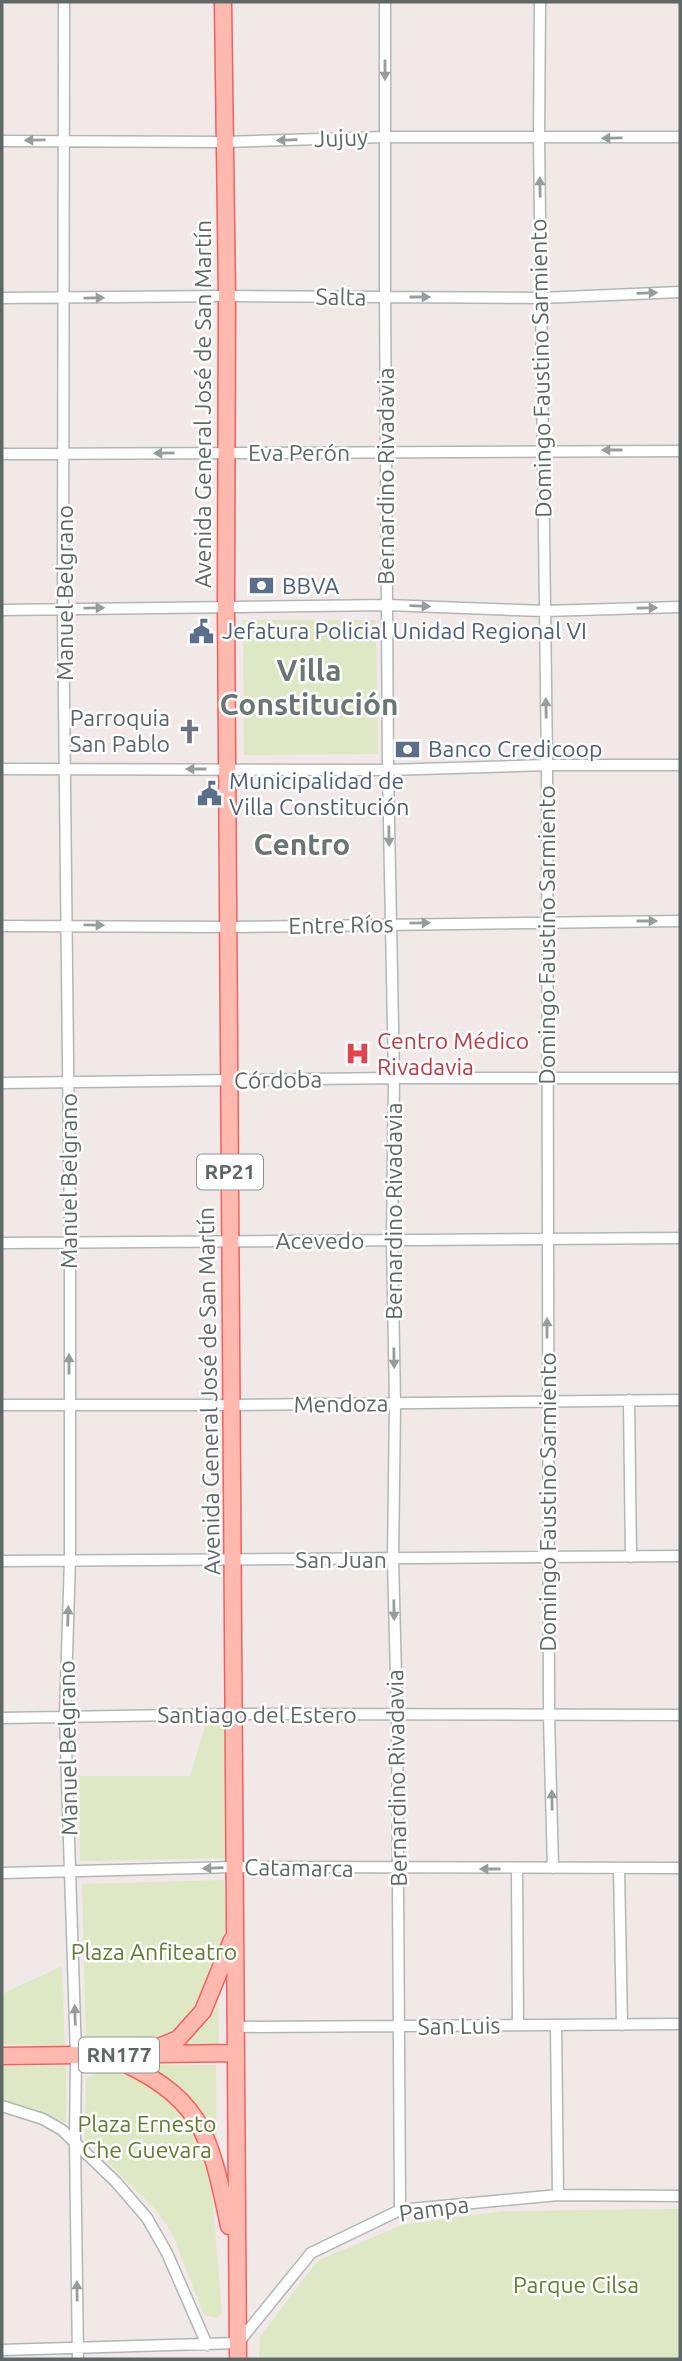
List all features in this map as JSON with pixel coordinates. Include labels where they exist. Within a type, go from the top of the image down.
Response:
[{"type":"main road","name":"Avenida General José de San Martín","points":[[223,2],[227,296],[226,606],[238,2351]]},
{"type":"main road","points":[[140,2054],[178,2039],[203,2011],[236,1928]]},
{"type":"main road","name":"RN177","points":[[2,2056],[236,2053]]},
{"type":"main road","points":[[106,2055],[142,2071],[169,2088],[191,2110],[215,2160],[236,2262]]},
{"type":"street","name":"Manuel Belgrano","points":[[64,2],[64,608],[70,1241],[70,1560],[65,1716],[76,2056],[78,2354]]},
{"type":"street","name":"Bernardino Rivadavia","points":[[385,2],[388,770],[394,1078],[393,1560],[397,1716],[400,2210]]},
{"type":"street","name":"Domingo Faustino Sarmiento","points":[[540,2],[553,1868]]},
{"type":"street","name":"Jujuy","points":[[2,141],[225,142],[386,137],[680,137]]},
{"type":"street","name":"Salta","points":[[2,298],[541,298],[680,292]]},
{"type":"street","name":"Eva Perón","points":[[2,454],[680,451]]},
{"type":"street","points":[[2,610],[387,605],[544,611],[680,607]]},
{"type":"street","points":[[2,769],[388,770],[547,765],[680,765]]},
{"type":"street","name":"Entre Ríos","points":[[2,926],[229,927],[680,921]]},
{"type":"street","name":"Córdoba","points":[[2,1083],[394,1078],[680,1078]]},
{"type":"street","name":"Acevedo","points":[[2,1242],[680,1238]]},
{"type":"street","points":[[629,1400],[631,1556]]},
{"type":"street","name":"Mendoza","points":[[2,1405],[680,1400]]},
{"type":"street","name":"San Juan","points":[[2,1561],[680,1556]]},
{"type":"street","name":"Santiago del Estero","points":[[2,1718],[235,1714],[680,1715]]},
{"type":"street","name":"Catamarca","points":[[2,1873],[235,1867],[680,1868]]},
{"type":"street","points":[[517,1869],[518,2025]]},
{"type":"street","points":[[619,1869],[622,2025]]},
{"type":"street","points":[[556,2025],[558,2195]]},
{"type":"street","name":"San Luis","points":[[237,2027],[680,2025]]},
{"type":"street","points":[[2,2106],[43,2119],[62,2130],[116,2182],[147,2218],[167,2253],[207,2345]]},
{"type":"street","name":"Pampa","points":[[238,2351],[311,2253],[400,2210],[558,2195],[680,2196]]},
{"type":"street","points":[[2,2350],[78,2354],[207,2345],[238,2351]]},
{"type":"green space","points":[[243,620],[376,620],[378,754],[244,755]]},
{"type":"green space","points":[[206,1723],[226,1723],[225,1858],[80,1861],[79,1776],[190,1776]]},
{"type":"green space","name":"Plaza Anfiteatro","points":[[224,1880],[227,1952],[217,1981],[178,2039],[134,2046],[86,2045],[82,1884]]},
{"type":"green space","points":[[62,1966],[65,2046],[2,2044],[2,1994]]},
{"type":"green space","points":[[218,1993],[219,2044],[172,2044]]},
{"type":"green space","points":[[139,2064],[216,2065],[217,2151]]},
{"type":"green space","points":[[2,2066],[66,2066],[66,2122],[2,2101]]},
{"type":"green space","name":"Plaza Ernesto Che Guevara","points":[[110,2068],[126,2072],[163,2092],[194,2126],[210,2169],[222,2313],[216,2318],[204,2315],[172,2233],[156,2210],[85,2140],[86,2078]]},
{"type":"green space","name":"Parque Cilsa","points":[[680,2209],[680,2359],[259,2359],[260,2337],[317,2261],[402,2225],[505,2211]]},
{"type":"place","name":"BBVA","points":[[262,586]]},
{"type":"place","name":"Jefatura Policial Unidad Regional VI","points":[[202,631]]},
{"type":"place","name":"Parroquia San Pablo","points":[[190,731]]},
{"type":"place","name":"Banco Credicoop","points":[[408,749]]},
{"type":"place","name":"Municipalidad de Villa Constitución","points":[[209,794]]},
{"type":"place","name":"Centro Médico Rivadavia","points":[[357,1054]]},
{"type":"district","name":"Villa Constitución","points":[[309,688]]},
{"type":"district","name":"Centro","points":[[302,845]]}]
